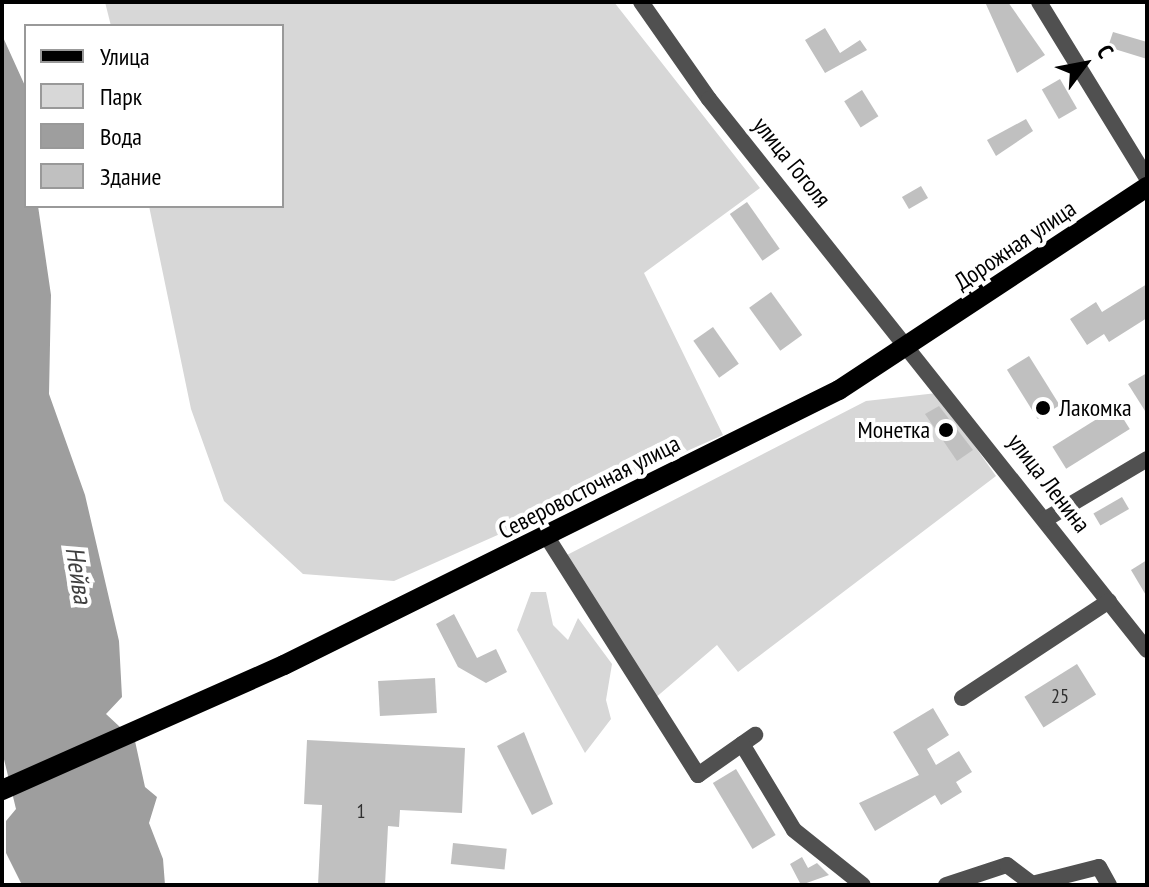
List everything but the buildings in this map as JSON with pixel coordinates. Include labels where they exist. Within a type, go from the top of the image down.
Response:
[{"type":"main road","name":"Дорожная улица","points":[[912,347],[1147,187]]},
{"type":"main road","name":"Северовосточная улица","points":[[2,790],[284,665],[547,537],[912,347]]},
{"type":"street","name":"улица Гоголя","points":[[641,2],[709,99],[912,347]]},
{"type":"street","points":[[1039,2],[1147,178]]},
{"type":"street","name":"улица Ленина","points":[[912,347],[1147,650]]},
{"type":"street","points":[[1046,519],[1147,459]]},
{"type":"street","points":[[547,537],[698,775],[749,740],[794,830],[863,885]]},
{"type":"street","points":[[962,698],[1109,601]]},
{"type":"street","points":[[946,885],[1007,865],[1032,884],[1099,867],[1109,885]]},
{"type":"green space","points":[[105,2],[614,2],[760,188],[644,273],[723,435],[394,581],[303,574],[224,501],[191,409],[149,208],[284,208],[284,24],[110,24]]},
{"type":"green space","points":[[937,393],[996,476],[738,672],[717,645],[654,699],[565,556],[866,401]]},
{"type":"green space","points":[[531,592],[546,592],[553,625],[568,640],[578,618],[612,664],[606,700],[611,719],[585,753],[517,630]]},
{"type":"water","name":"Нейва","points":[[2,35],[24,84],[24,208],[38,208],[51,295],[49,394],[85,495],[119,641],[122,697],[106,714],[135,741],[145,787],[157,797],[149,823],[163,859],[165,885],[22,885],[6,853],[6,821],[16,809],[2,751]]},
{"type":"place","name":"Лакомка","points":[[1043,408]]},
{"type":"place","name":"Монетка","points":[[946,430]]}]
